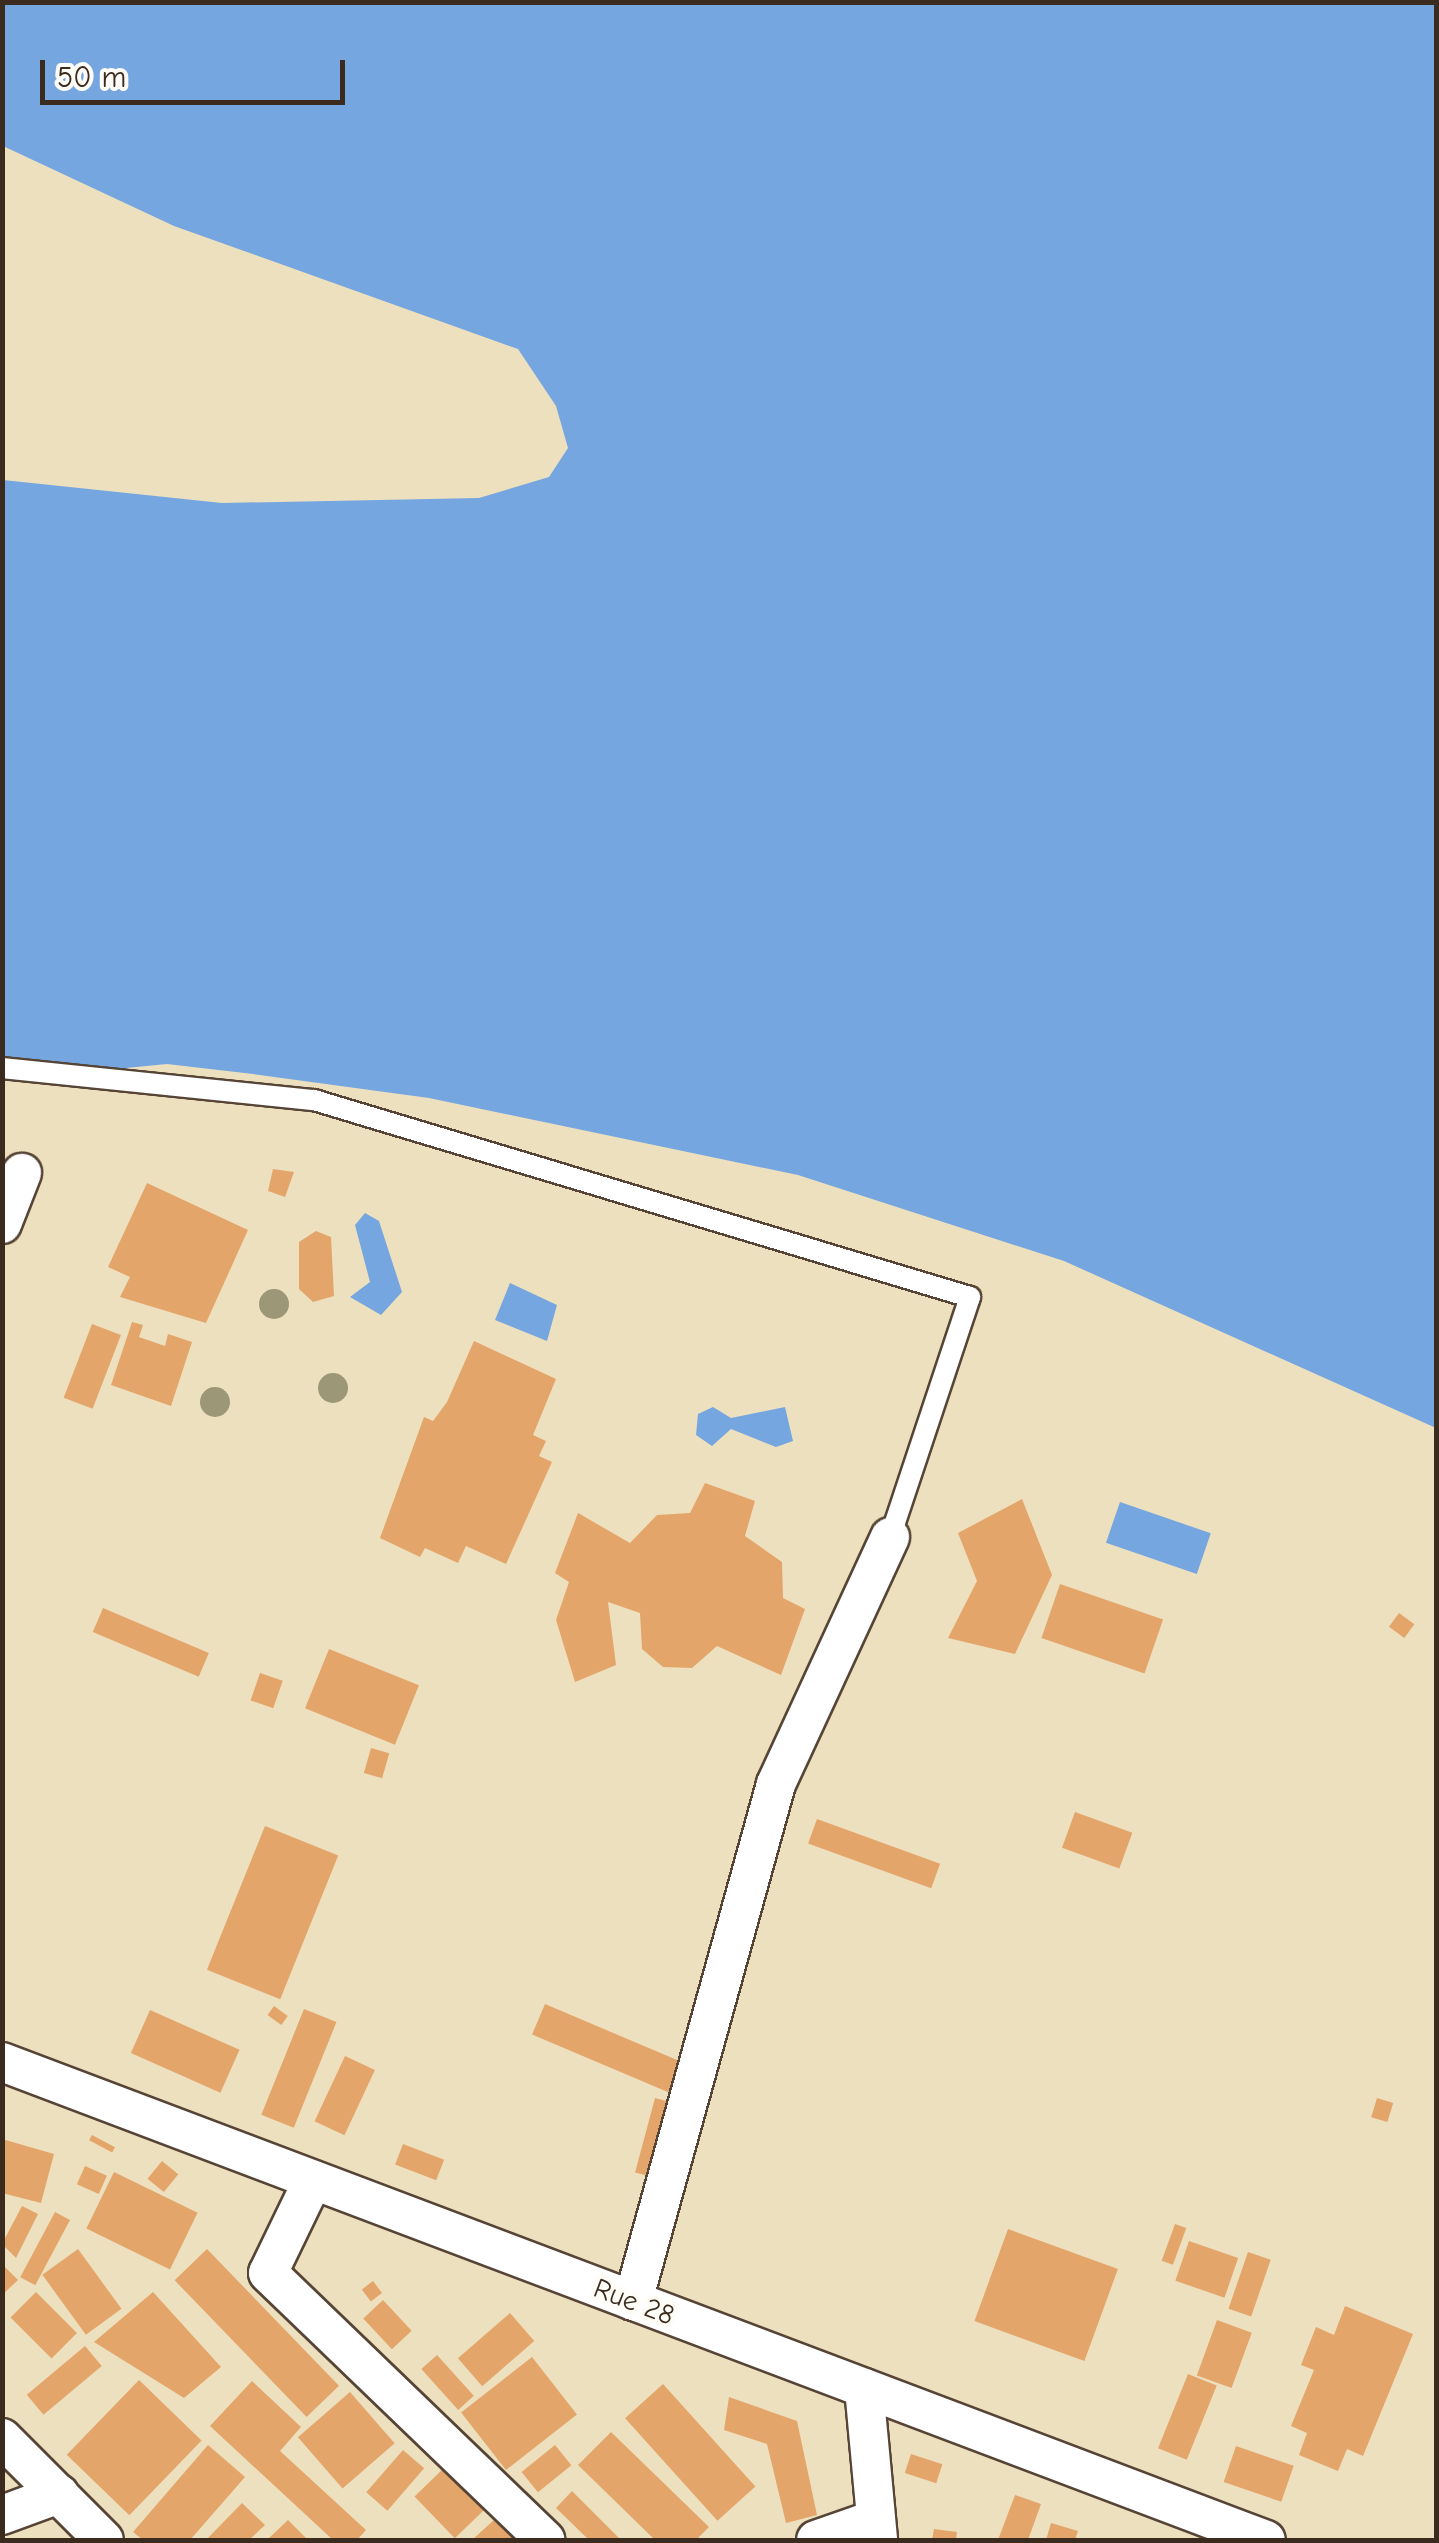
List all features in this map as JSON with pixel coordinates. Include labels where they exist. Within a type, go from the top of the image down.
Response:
[{"type":"street","points":[[2,1224],[22,1173]]},
{"type":"street","points":[[633,2301],[776,1784],[890,1537]]},
{"type":"street","name":"Rue 28","points":[[2,2062],[1266,2540]]},
{"type":"street","points":[[313,2180],[268,2273],[545,2540]]},
{"type":"street","points":[[816,2540],[876,2530],[864,2388]]},
{"type":"street","points":[[2,2438],[104,2540]]},
{"type":"street","points":[[2,2515],[59,2494]]},
{"type":"lane","points":[[2,1068],[314,1100],[970,1298],[890,1537]]},
{"type":"water","points":[[3,3],[1436,3],[1436,1428],[1064,1261],[798,1175],[429,1098],[253,1074],[167,1064],[3,1080],[3,480],[222,503],[479,498],[549,477],[568,448],[556,406],[518,349],[174,226],[3,146]]},
{"type":"water","points":[[365,1213],[379,1221],[402,1292],[381,1315],[350,1297],[370,1282],[355,1225]]},
{"type":"water","points":[[510,1283],[557,1305],[547,1341],[495,1320]]},
{"type":"water","points":[[713,1407],[731,1418],[785,1407],[793,1441],[776,1447],[731,1429],[712,1446],[696,1435],[698,1414]]},
{"type":"water","points":[[1120,1502],[1211,1533],[1197,1574],[1106,1543]]},
{"type":"building","points":[[273,1169],[294,1172],[285,1197],[268,1191]]},
{"type":"building","points":[[147,1183],[248,1230],[206,1323],[120,1297],[130,1277],[108,1267]]},
{"type":"building","points":[[316,1231],[331,1237],[334,1296],[313,1302],[299,1289],[299,1242]]},
{"type":"building","points":[[132,1322],[143,1325],[139,1337],[165,1346],[168,1334],[192,1342],[171,1406],[111,1385]]},
{"type":"building","points":[[92,1324],[121,1335],[93,1409],[64,1398]]},
{"type":"building","points":[[474,1341],[556,1379],[533,1435],[546,1441],[539,1456],[552,1462],[506,1564],[466,1546],[458,1563],[425,1548],[420,1557],[380,1538],[424,1417],[433,1421],[447,1402]]},
{"type":"building","points":[[705,1483],[755,1501],[745,1536],[782,1562],[783,1598],[805,1609],[781,1675],[717,1646],[692,1668],[663,1667],[642,1649],[640,1613],[608,1602],[616,1665],[575,1682],[556,1620],[569,1582],[555,1573],[578,1513],[630,1543],[657,1515],[690,1513]]},
{"type":"building","points":[[1022,1499],[1052,1575],[1015,1654],[948,1638],[977,1581],[958,1533]]},
{"type":"building","points":[[1060,1584],[1163,1619],[1145,1673],[1041,1638]]},
{"type":"building","points":[[103,1608],[209,1653],[199,1677],[93,1632]]},
{"type":"building","points":[[1399,1613],[1414,1624],[1404,1638],[1389,1627]]},
{"type":"building","points":[[329,1649],[419,1685],[395,1745],[305,1708]]},
{"type":"building","points":[[260,1673],[283,1681],[273,1708],[251,1700]]},
{"type":"building","points":[[371,1748],[389,1753],[382,1778],[364,1773]]},
{"type":"building","points":[[1075,1812],[1132,1833],[1119,1869],[1062,1848]]},
{"type":"building","points":[[817,1819],[940,1864],[931,1888],[808,1843]]},
{"type":"building","points":[[265,1826],[338,1856],[280,1999],[207,1970]]},
{"type":"building","points":[[545,2004],[681,2062],[668,2092],[532,2034]]},
{"type":"building","points":[[274,2006],[288,2016],[281,2025],[268,2015]]},
{"type":"building","points":[[304,2009],[336,2022],[294,2128],[261,2115]]},
{"type":"building","points":[[150,2010],[240,2050],[220,2093],[131,2053]]},
{"type":"building","points":[[345,2056],[375,2070],[344,2135],[315,2121]]},
{"type":"building","points":[[655,2098],[678,2104],[658,2179],[635,2172]]},
{"type":"building","points":[[1377,2098],[1393,2103],[1387,2122],[1371,2117]]},
{"type":"building","points":[[92,2135],[115,2147],[112,2153],[89,2140]]},
{"type":"building","points":[[2,2139],[54,2154],[41,2203],[2,2193]]},
{"type":"building","points":[[403,2144],[444,2160],[436,2180],[395,2165]]},
{"type":"building","points":[[162,2161],[178,2174],[164,2192],[148,2179]]},
{"type":"building","points":[[85,2166],[107,2176],[99,2194],[77,2184]]},
{"type":"building","points":[[114,2172],[198,2213],[170,2269],[86,2229]]},
{"type":"building","points":[[22,2206],[38,2214],[16,2258],[2,2244]]},
{"type":"building","points":[[55,2212],[70,2220],[35,2285],[20,2277]]},
{"type":"building","points":[[1175,2224],[1186,2228],[1173,2265],[1162,2261]]},
{"type":"building","points":[[1008,2229],[1118,2269],[1084,2361],[974,2321]]},
{"type":"building","points":[[1189,2241],[1238,2258],[1224,2298],[1175,2281]]},
{"type":"building","points":[[78,2249],[121,2309],[86,2335],[42,2275]]},
{"type":"building","points":[[207,2249],[339,2386],[307,2417],[175,2280]]},
{"type":"building","points":[[1248,2252],[1271,2260],[1251,2317],[1228,2309]]},
{"type":"building","points":[[2,2264],[18,2280],[2,2295]]},
{"type":"building","points":[[373,2281],[382,2293],[371,2301],[362,2289]]},
{"type":"building","points":[[36,2292],[77,2333],[52,2358],[11,2317]]},
{"type":"building","points":[[153,2292],[221,2367],[184,2398],[94,2342]]},
{"type":"building","points":[[383,2300],[412,2331],[392,2349],[363,2318]]},
{"type":"building","points":[[1345,2306],[1413,2334],[1363,2456],[1347,2449],[1338,2471],[1299,2455],[1307,2433],[1291,2426],[1314,2370],[1301,2365],[1316,2327],[1334,2335]]},
{"type":"building","points":[[510,2313],[534,2341],[482,2386],[458,2358]]},
{"type":"building","points":[[1217,2320],[1252,2333],[1232,2388],[1197,2375]]},
{"type":"building","points":[[85,2346],[102,2366],[43,2415],[27,2395]]},
{"type":"building","points":[[437,2355],[474,2396],[458,2410],[421,2369]]},
{"type":"building","points":[[532,2357],[577,2415],[506,2470],[461,2412]]},
{"type":"building","points":[[1188,2374],[1217,2386],[1187,2460],[1158,2448]]},
{"type":"building","points":[[139,2380],[202,2440],[129,2515],[67,2455]]},
{"type":"building","points":[[252,2381],[301,2427],[280,2451],[366,2530],[357,2540],[333,2540],[210,2426]]},
{"type":"building","points":[[663,2384],[755,2487],[717,2521],[625,2418]]},
{"type":"building","points":[[350,2392],[395,2443],[343,2489],[298,2437]]},
{"type":"building","points":[[729,2397],[797,2421],[817,2515],[786,2523],[767,2444],[724,2430]]},
{"type":"building","points":[[611,2432],[709,2527],[696,2540],[655,2540],[578,2465]]},
{"type":"building","points":[[208,2445],[245,2477],[190,2540],[143,2540],[133,2532]]},
{"type":"building","points":[[555,2445],[571,2465],[538,2492],[522,2472]]},
{"type":"building","points":[[1236,2446],[1294,2466],[1281,2502],[1224,2482]]},
{"type":"building","points":[[403,2450],[424,2468],[387,2511],[366,2492]]},
{"type":"building","points":[[911,2454],[942,2464],[936,2483],[905,2473]]},
{"type":"building","points":[[444,2468],[484,2510],[455,2538],[415,2496]]},
{"type":"building","points":[[572,2491],[621,2540],[589,2540],[556,2508]]},
{"type":"building","points":[[1015,2495],[1041,2504],[1028,2540],[998,2540]]},
{"type":"building","points":[[242,2503],[265,2525],[249,2540],[206,2540]]},
{"type":"building","points":[[495,2519],[514,2540],[472,2540]]},
{"type":"building","points":[[288,2520],[308,2540],[267,2540]]},
{"type":"building","points":[[1051,2523],[1078,2531],[1075,2540],[1046,2540]]},
{"type":"building","points":[[934,2529],[957,2532],[956,2540],[932,2540]]}]
